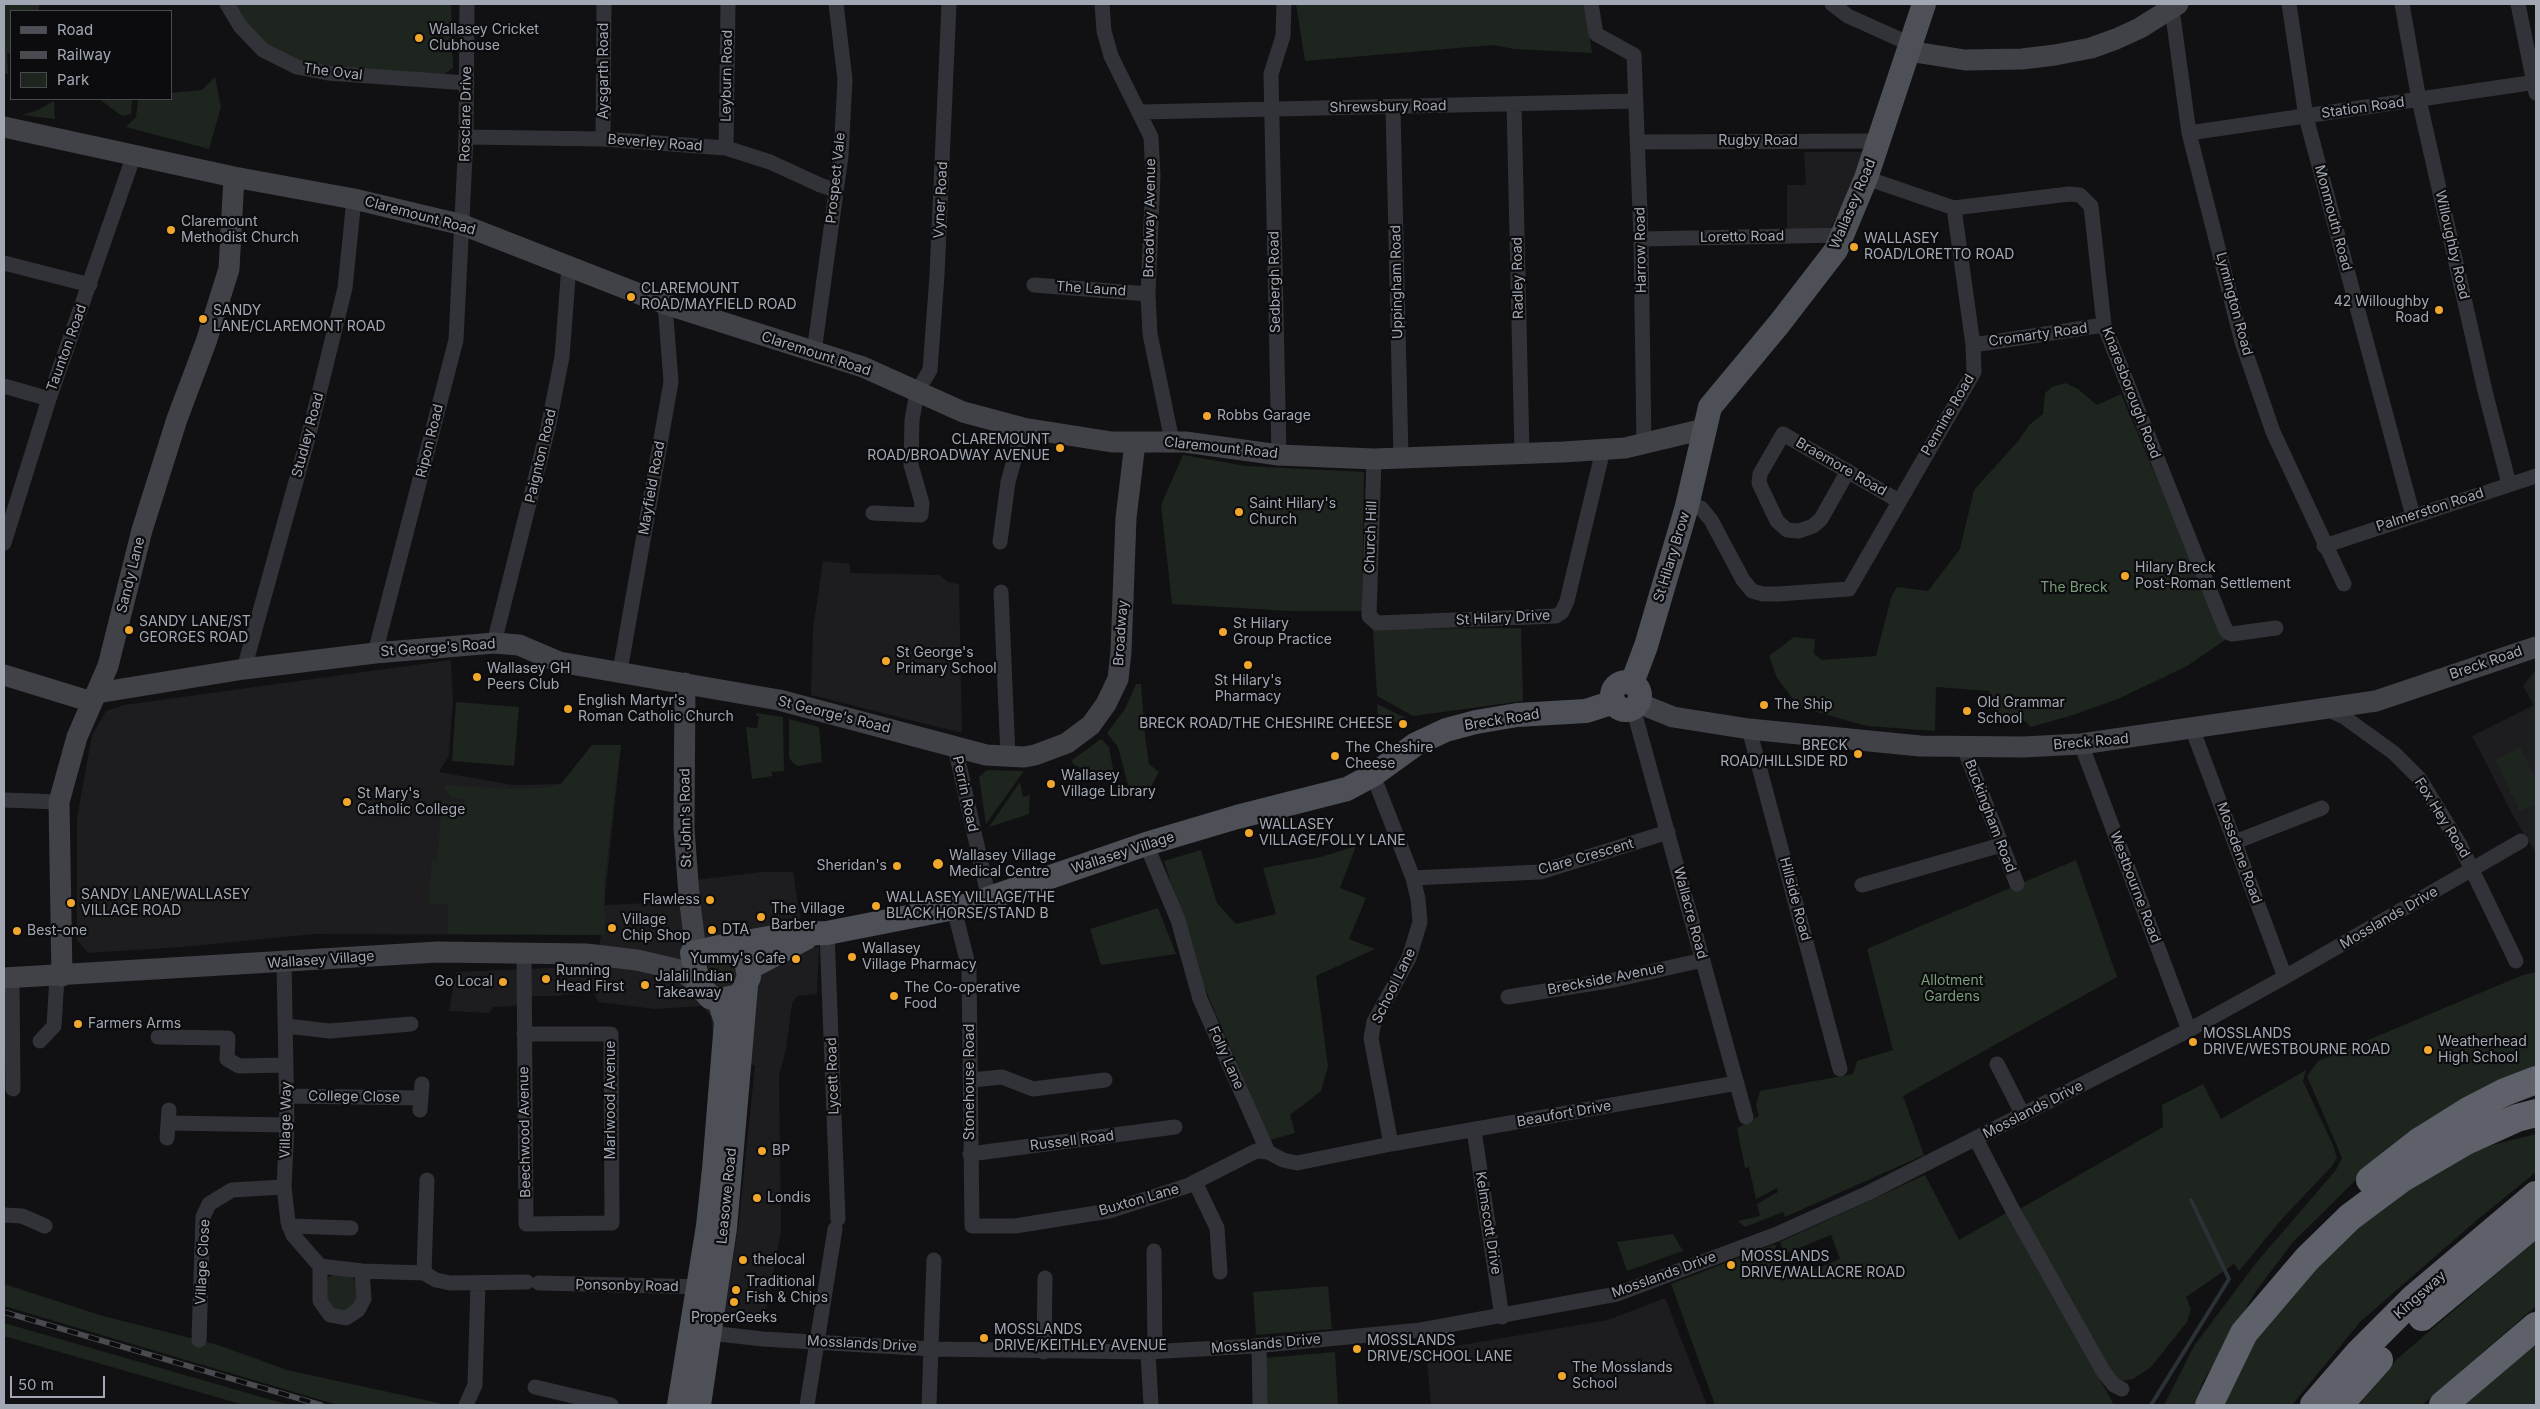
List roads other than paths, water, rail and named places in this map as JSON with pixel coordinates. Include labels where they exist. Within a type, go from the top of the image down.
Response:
[{"type":"highway","points":[[2209,1405],[2244,1333],[2276,1282],[2305,1243],[2335,1212],[2370,1180],[2420,1142],[2468,1110],[2505,1092],[2536,1080]]},
{"type":"highway","points":[[2244,1333],[2307,1259],[2350,1217],[2401,1179],[2466,1141],[2517,1118],[2536,1113]]},
{"type":"highway","name":"Kingsway","points":[[2314,1405],[2359,1353],[2414,1298],[2536,1195]]},
{"type":"highway","points":[[2339,1405],[2369,1369],[2427,1312],[2536,1222]]},
{"type":"highway","points":[[2443,1405],[2536,1326]]},
{"type":"main road","name":"Wallasey Road","points":[[1704,429],[1710,407],[1779,324],[1836,250],[1866,178],[1924,4]]},
{"type":"main road","name":"St Hilary Brow","points":[[1629,699],[1687,506],[1704,429]]},
{"type":"main road","name":"Breck Road","points":[[1373,775],[1416,744],[1446,730],[1476,722],[1517,715],[1586,711],[1629,699]]},
{"type":"main road","name":"Wallasey Village","points":[[724,946],[781,935],[820,934],[954,909],[1146,844],[1237,817],[1348,789],[1373,775]]},
{"type":"main road","name":"Wallasey Village","points":[[748,977],[820,934]]},
{"type":"main road","points":[[724,946],[740,953],[748,977],[735,997],[719,1000],[703,992],[698,984],[694,953],[724,946]]},
{"type":"main road","name":"Leasowe Road","points":[[679,1405],[700,1332],[707,1287],[729,1190],[748,977]]},
{"type":"main road","name":"Leasowe Road","points":[[707,1287],[708,1226],[726,1022],[719,1000]]},
{"type":"main road","name":"Leasowe Road","points":[[699,1405],[700,1332]]},
{"type":"street","name":"The Oval","points":[[227,4],[240,26],[263,50],[297,67],[328,73],[467,83]]},
{"type":"street","name":"Rosclare Drive","points":[[462,225],[466,137],[467,4]]},
{"type":"street","name":"Aysgarth Road","points":[[604,4],[604,139]]},
{"type":"street","name":"Leyburn Road","points":[[726,148],[728,4]]},
{"type":"street","name":"Prospect Vale","points":[[814,352],[841,156],[845,79],[836,4]]},
{"type":"street","name":"Vyner Road","points":[[917,392],[930,370],[938,255],[949,4]]},
{"type":"street","name":"Broadway Avenue","points":[[1102,4],[1104,31],[1111,56],[1151,137],[1153,176],[1148,294],[1150,334],[1172,441]]},
{"type":"street","name":"Sedbergh Road","points":[[1279,455],[1271,74],[1283,36],[1284,4]]},
{"type":"street","name":"Harrow Road","points":[[1591,4],[1596,34],[1634,55],[1641,239],[1644,445]]},
{"type":"street","points":[[1832,4],[1848,16],[1909,47],[1964,60],[2022,59],[2092,48],[2116,39],[2175,7]]},
{"type":"street","name":"Monmouth Road","points":[[2289,4],[2306,117],[2412,516]]},
{"type":"street","name":"Willoughby Road","points":[[2402,4],[2419,100],[2485,391],[2509,484]]},
{"type":"street","points":[[2518,4],[2536,86]]},
{"type":"street","name":"Lymington Road","points":[[2175,7],[2189,133],[2242,342],[2273,432],[2324,546],[2344,584]]},
{"type":"street","name":"Station Road","points":[[2189,133],[2419,100],[2536,86]]},
{"type":"street","name":"Shrewsbury Road","points":[[1140,112],[1636,101]]},
{"type":"street","name":"Radley Road","points":[[1514,104],[1522,453]]},
{"type":"street","name":"Uppingham Road","points":[[1393,107],[1401,457]]},
{"type":"street","name":"Claremount Road","points":[[4,127],[234,177],[354,199],[462,225],[569,265],[665,304],[863,367],[963,412],[1022,428],[1103,441],[1135,443],[1172,441],[1279,455],[1374,459],[1603,450],[1644,445],[1704,429]]},
{"type":"street","name":"Beverley Road","points":[[466,137],[604,139],[726,148],[770,162],[835,190]]},
{"type":"street","name":"Rugby Road","points":[[1638,142],[1878,141]]},
{"type":"street","name":"Taunton Road","points":[[4,543],[8,513],[90,285],[134,155]]},
{"type":"street","name":"Sandy Lane","points":[[59,976],[59,802],[76,738],[108,666],[142,530],[229,269],[234,177]]},
{"type":"street","name":"Knaresborough Road","points":[[1866,178],[1954,208],[2069,194],[2080,196],[2091,206],[2104,326],[2227,632],[2232,634],[2276,628]]},
{"type":"street","name":"Studley Road","points":[[244,669],[308,438],[345,288],[354,199]]},
{"type":"street","name":"Pennine Road","points":[[1687,506],[1701,508],[1711,520],[1752,591],[1763,594],[1778,594],[1849,589],[1974,372],[1973,345],[1954,208]]},
{"type":"street","name":"Ripon Road","points":[[376,653],[456,340],[462,225]]},
{"type":"street","name":"Loretto Road","points":[[1641,239],[1843,235]]},
{"type":"street","points":[[4,263],[90,285]]},
{"type":"street","name":"Paignton Road","points":[[494,643],[548,428],[562,357],[569,265]]},
{"type":"street","name":"The Laund","points":[[1034,285],[1148,294]]},
{"type":"street","name":"Mayfield Road","points":[[620,671],[671,382],[665,304]]},
{"type":"street","name":"Cromarty Road","points":[[1973,345],[2104,326]]},
{"type":"street","points":[[4,386],[49,399]]},
{"type":"street","points":[[873,513],[921,515],[922,503],[911,465],[912,420],[917,392]]},
{"type":"street","points":[[1000,542],[1008,482],[1022,428]]},
{"type":"street","name":"Braemore Road","points":[[1848,471],[1821,519],[1813,526],[1799,531],[1787,530],[1777,520],[1758,483],[1760,474],[1783,434],[1848,471],[1899,501]]},
{"type":"street","name":"Broadway","points":[[1008,757],[1035,755],[1067,743],[1091,725],[1106,704],[1118,679],[1121,652],[1126,518],[1135,443]]},
{"type":"street","name":"St Hilary Drive","points":[[1369,616],[1377,623],[1556,616],[1562,612],[1567,601],[1603,450]]},
{"type":"street","name":"Church Hill","points":[[1369,616],[1374,459]]},
{"type":"street","name":"Palmerston Road","points":[[2324,546],[2536,476]]},
{"type":"street","points":[[1001,592],[1008,757]]},
{"type":"street","name":"St George's Road","points":[[4,674],[95,698],[244,669],[376,653],[494,643],[518,645],[559,662],[620,671],[787,702],[986,755],[1008,757]]},
{"type":"street","name":"Breck Road","points":[[1629,699],[1673,717],[1749,728],[1920,746],[1964,748],[2081,744],[2376,701],[2536,647]]},
{"type":"street","name":"St John's Road","points":[[685,683],[684,829],[694,953]]},
{"type":"street","name":"Wallacre Road","points":[[1629,699],[1668,832],[1746,1117]]},
{"type":"street","name":"Fox Hey Road","points":[[2327,709],[2344,717],[2394,753],[2419,778],[2473,870],[2516,960]]},
{"type":"street","name":"Hillside Road","points":[[1749,728],[1840,1069]]},
{"type":"street","name":"Mossdene Road","points":[[2192,728],[2285,977]]},
{"type":"street","name":"Westbourne Road","points":[[2081,744],[2189,1030]]},
{"type":"street","name":"Perrin Road","points":[[955,747],[988,899]]},
{"type":"street","name":"Buckingham Road","points":[[1964,748],[2017,884]]},
{"type":"street","name":"School Lane","points":[[1373,775],[1413,878],[1418,899],[1420,922],[1416,941],[1374,1022],[1371,1038],[1391,1144]]},
{"type":"street","points":[[4,800],[59,802]]},
{"type":"street","points":[[2235,842],[2322,808]]},
{"type":"street","name":"Clare Crescent","points":[[1413,878],[1540,872],[1668,832]]},
{"type":"street","name":"Mosslands Drive","points":[[700,1332],[932,1349],[1152,1352],[1259,1346],[1421,1330],[1617,1294],[1776,1234],[1868,1193],[2189,1030],[2522,842]]},
{"type":"street","name":"Folly Lane","points":[[1146,844],[1178,920],[1200,1000],[1268,1152]]},
{"type":"street","points":[[1862,884],[2001,845]]},
{"type":"street","name":"Stonehouse Road","points":[[954,909],[969,968],[972,1080],[970,1154],[972,1226]]},
{"type":"street","name":"Lycett Road","points":[[807,1405],[816,1341],[837,1224],[820,934]]},
{"type":"street","name":"Wallasey Village","points":[[8,978],[438,952],[586,954],[637,960],[680,970],[698,984]]},
{"type":"street","name":"Beechwood Avenue","points":[[524,953],[526,1224],[612,1223]]},
{"type":"street","name":"Wallasey Village","points":[[637,960],[694,953]]},
{"type":"street","name":"Breckside Avenue","points":[[1508,998],[1614,980],[1703,960]]},
{"type":"street","name":"Village Way","points":[[284,962],[287,1125],[284,1187],[289,1226],[293,1235],[320,1266]]},
{"type":"street","points":[[40,1041],[54,1026],[59,976]]},
{"type":"street","points":[[8,978],[13,1089]]},
{"type":"street","points":[[286,1026],[330,1031],[411,1024]]},
{"type":"street","name":"Marlwood Avenue","points":[[524,1034],[611,1034],[612,1223]]},
{"type":"street","points":[[158,1037],[228,1038],[228,1059],[240,1066],[286,1065]]},
{"type":"street","points":[[1997,1064],[2022,1115]]},
{"type":"street","points":[[972,1080],[1002,1077],[1033,1089],[1105,1080]]},
{"type":"street","name":"Beaufort Drive","points":[[1391,1144],[1737,1082]]},
{"type":"street","name":"College Close","points":[[286,1096],[421,1097]]},
{"type":"street","points":[[168,1124],[287,1125]]},
{"type":"street","name":"Russell Road","points":[[970,1154],[1175,1127]]},
{"type":"street","name":"Kelmscott Drive","points":[[1474,1130],[1502,1316]]},
{"type":"street","points":[[1976,1139],[2011,1207],[2103,1370],[2114,1385],[2122,1389]]},
{"type":"street","points":[[1268,1152],[1283,1160],[1297,1163],[1391,1144]]},
{"type":"street","name":"Buxton Lane","points":[[972,1226],[1015,1226],[1109,1211],[1154,1198],[1195,1182],[1256,1151],[1268,1152]]},
{"type":"street","points":[[424,1273],[427,1180]]},
{"type":"street","points":[[1195,1182],[1216,1228],[1220,1272]]},
{"type":"street","name":"Village Close","points":[[199,1340],[203,1217],[208,1204],[232,1190],[284,1187]]},
{"type":"street","points":[[4,1216],[22,1216],[44,1226]]},
{"type":"street","points":[[289,1226],[352,1228]]},
{"type":"street","points":[[1151,1405],[1154,1251]]},
{"type":"street","points":[[930,1405],[934,1260]]},
{"type":"street","points":[[362,1272],[364,1299],[358,1310],[346,1318],[330,1314],[320,1301],[320,1266],[362,1272],[424,1273],[436,1280],[450,1283],[478,1283],[475,1385],[466,1405]]},
{"type":"street","points":[[1044,1352],[1045,1278]]},
{"type":"street","name":"Ponsonby Road","points":[[478,1283],[707,1287]]},
{"type":"street","points":[[1259,1346],[1260,1405]]},
{"type":"street","points":[[536,1387],[611,1405]]},
{"type":"waterway","points":[[2151,1405],[2229,1279],[2191,1200]]},
{"type":"railway","points":[[4,1312],[321,1405]]},
{"type":"place","name":"Wallasey Cricket Clubhouse","points":[[419,38]]},
{"type":"place","name":"Claremount Methodist Church","points":[[171,230]]},
{"type":"place","name":"WALLASEY ROAD/LORETTO ROAD","points":[[1854,247]]},
{"type":"place","name":"CLAREMOUNT ROAD/MAYFIELD ROAD","points":[[631,297]]},
{"type":"place","name":"42 Willoughby Road","points":[[2439,310]]},
{"type":"place","name":"SANDY LANE/CLAREMONT ROAD","points":[[203,319]]},
{"type":"place","name":"Robbs Garage","points":[[1207,416]]},
{"type":"place","name":"CLAREMOUNT ROAD/BROADWAY AVENUE","points":[[1060,448]]},
{"type":"place","name":"Saint Hilary's Church","points":[[1239,512]]},
{"type":"place","name":"HiIary Breck Post-Roman Settlement","points":[[2125,576]]},
{"type":"place","name":"SANDY LANE/ST GEORGES ROAD","points":[[129,630]]},
{"type":"place","name":"St Hilary Group Practice","points":[[1223,632]]},
{"type":"place","name":"St George's Primary School","points":[[886,661]]},
{"type":"place","name":"St Hilary's Pharmacy","points":[[1248,665]]},
{"type":"place","name":"Wallasey GH Peers Club","points":[[477,677]]},
{"type":"place","name":"The Ship","points":[[1764,705]]},
{"type":"place","name":"English Martyr's Roman Catholic Church","points":[[568,709]]},
{"type":"place","name":"Old Grammar School","points":[[1967,711]]},
{"type":"place","name":"BRECK ROAD/THE CHESHIRE CHEESE","points":[[1403,724]]},
{"type":"place","name":"BRECK ROAD/HILLSIDE RD","points":[[1858,754]]},
{"type":"place","name":"The Cheshire Cheese","points":[[1335,756]]},
{"type":"place","name":"Wallasey Village Library","points":[[1051,784]]},
{"type":"place","name":"St Mary's Catholic College","points":[[347,802]]},
{"type":"place","name":"WALLASEY VILLAGE/FOLLY LANE","points":[[1249,833]]},
{"type":"place","name":"Wallasey Village Medical Centre","points":[[938,864]]},
{"type":"place","name":"Sheridan's","points":[[897,866]]},
{"type":"place","name":"Flawless","points":[[710,900]]},
{"type":"place","name":"SANDY LANE/WALLASEY VILLAGE ROAD","points":[[71,903]]},
{"type":"place","name":"WALLASEY VILLAGE/THE BLACK HORSE/STAND B","points":[[876,906]]},
{"type":"place","name":"The Village Barber","points":[[761,917]]},
{"type":"place","name":"Village Chip Shop","points":[[612,928]]},
{"type":"place","name":"DTA","points":[[712,930]]},
{"type":"place","name":"Best-one","points":[[17,931]]},
{"type":"place","name":"Wallasey Village Pharmacy","points":[[852,957]]},
{"type":"place","name":"Yummy's Cafe","points":[[796,959]]},
{"type":"place","name":"Running Head First","points":[[546,979]]},
{"type":"place","name":"Go Local","points":[[503,982]]},
{"type":"place","name":"Jalali Indian Takeaway","points":[[645,985]]},
{"type":"place","name":"The Co-operative Food","points":[[894,996]]},
{"type":"place","name":"Farmers Arms","points":[[78,1024]]},
{"type":"place","name":"MOSSLANDS DRIVE/WESTBOURNE ROAD","points":[[2193,1042]]},
{"type":"place","name":"Weatherhead High School","points":[[2428,1050]]},
{"type":"place","name":"BP","points":[[762,1151]]},
{"type":"place","name":"Londis","points":[[757,1198]]},
{"type":"place","name":"thelocal","points":[[743,1260]]},
{"type":"place","name":"MOSSLANDS DRIVE/WALLACRE ROAD","points":[[1731,1265]]},
{"type":"place","name":"Traditional Fish & Chips","points":[[736,1290]]},
{"type":"place","name":"ProperGeeks","points":[[734,1302]]},
{"type":"place","name":"MOSSLANDS DRIVE/KEITHLEY AVENUE","points":[[984,1338]]},
{"type":"place","name":"MOSSLANDS DRIVE/SCHOOL LANE","points":[[1357,1349]]},
{"type":"place","name":"The Mosslands School","points":[[1562,1376]]},
{"type":"park label","name":"The Breck","points":[[2074,588]]},
{"type":"park label","name":"Allotment Gardens","points":[[1952,990]]}]
